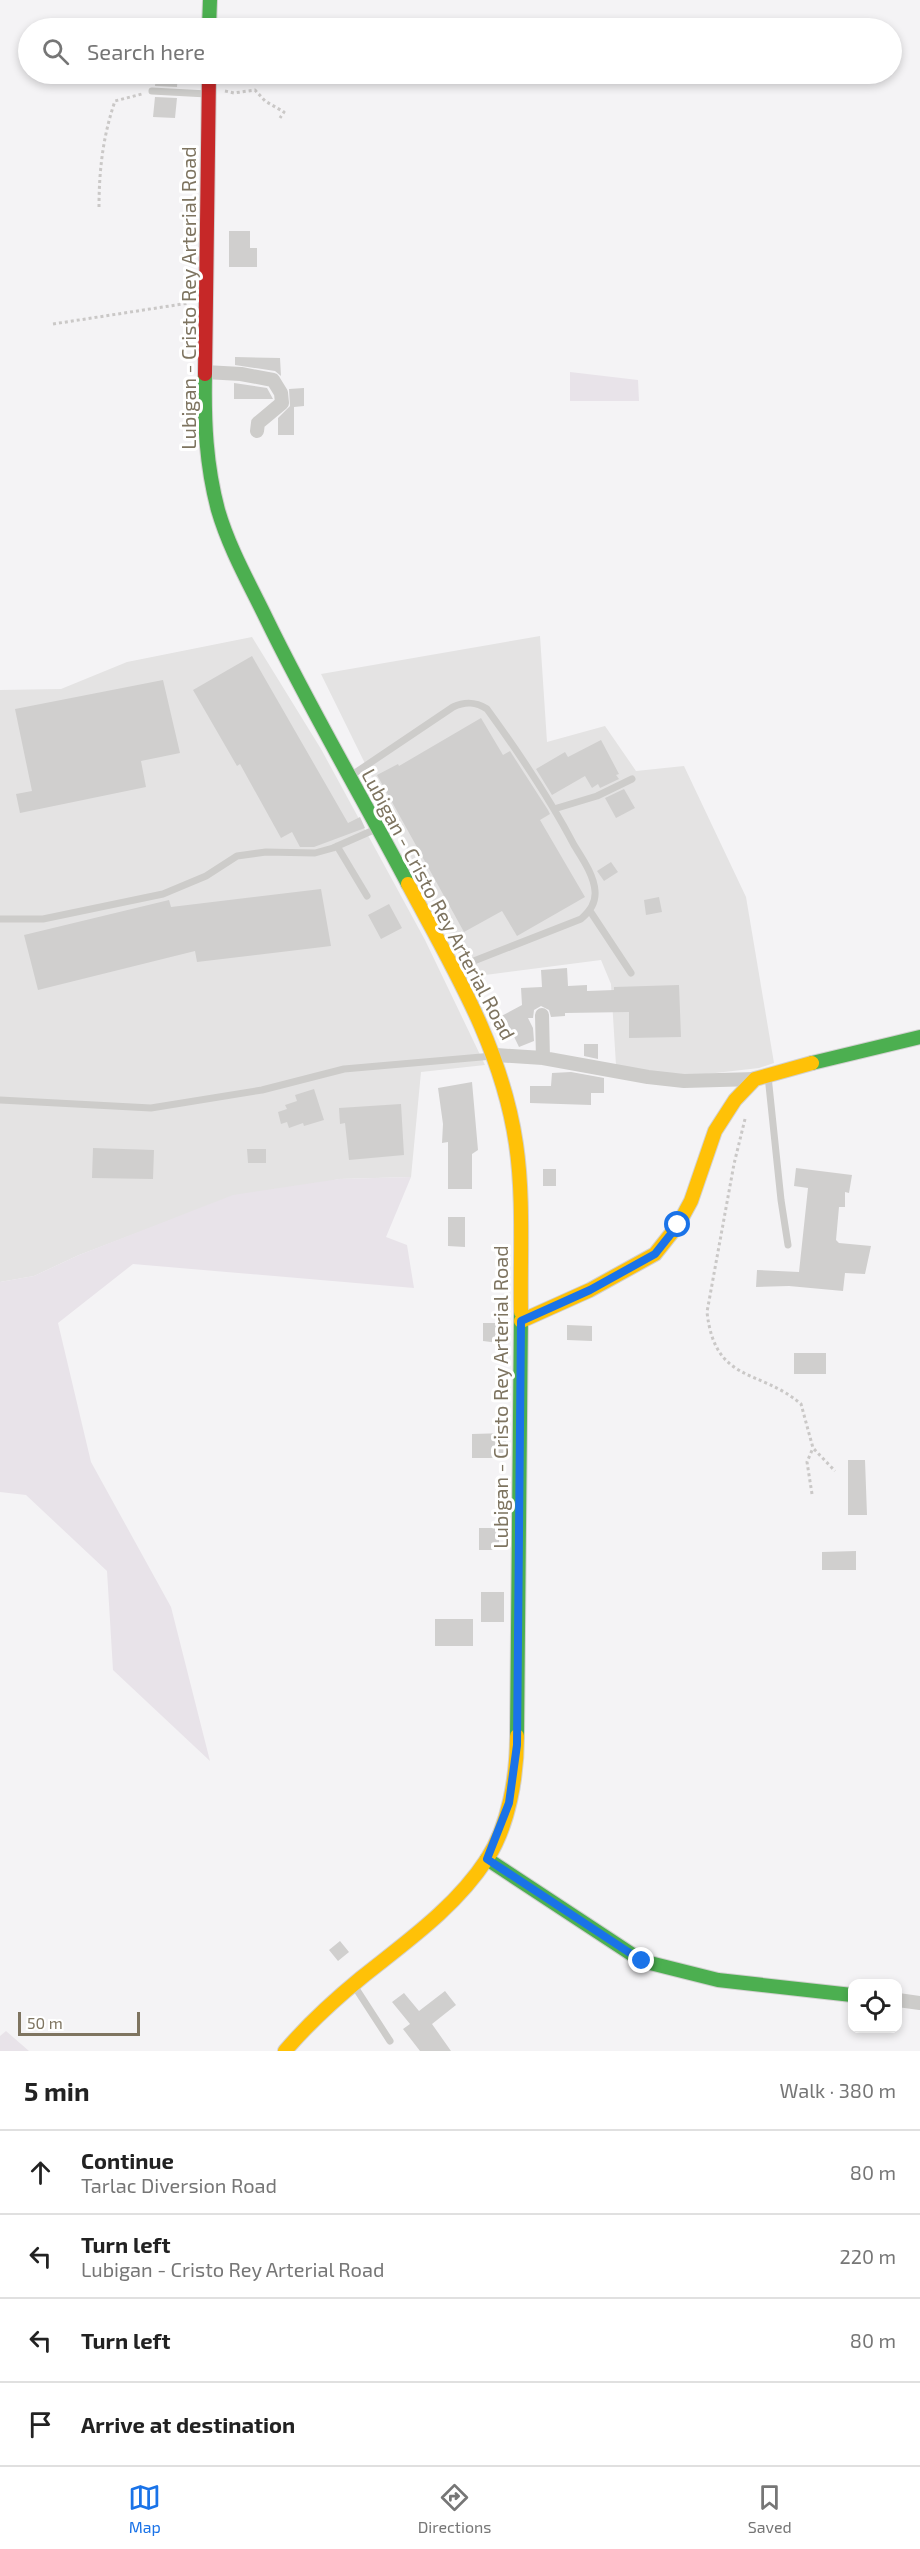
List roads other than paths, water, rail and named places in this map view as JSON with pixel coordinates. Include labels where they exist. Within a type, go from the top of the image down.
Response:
[{"type":"main road","points":[[209,18],[210,0]]},
{"type":"main road","name":"Lubigan - Cristo Rey Arterial Road","points":[[208,85],[206,454],[218,511],[227,538],[305,698],[379,827],[454,969],[496,1055],[517,1153],[521,1321],[517,1745],[509,1803],[487,1859],[452,1901],[318,2016],[285,2051]]},
{"type":"main road","points":[[521,1321],[590,1290],[655,1254],[678,1225],[691,1201],[715,1131],[735,1100],[762,1077],[920,1036]]},
{"type":"main road","points":[[487,1859],[642,1961],[663,1969],[848,1995]]},
{"type":"street","points":[[205,372],[241,374],[273,380],[281,393],[282,403],[258,423],[257,431]]},
{"type":"street","points":[[542,1015],[543,1058]]},
{"type":"street","points":[[496,1055],[543,1058],[684,1081],[762,1077]]},
{"type":"street","points":[[902,2001],[920,2003]]},
{"type":"lane","points":[[152,91],[208,85]]},
{"type":"lane","points":[[350,776],[453,706],[468,702],[479,704],[488,709],[526,761],[588,869],[595,890],[590,910],[582,919],[454,969]]},
{"type":"lane","points":[[554,808],[597,796],[632,779]]},
{"type":"lane","points":[[0,919],[43,919],[163,894],[206,876],[230,860],[248,853],[315,853],[379,827]]},
{"type":"lane","points":[[337,846],[367,896]]},
{"type":"lane","points":[[590,910],[631,973]]},
{"type":"lane","points":[[0,1100],[151,1108],[262,1090],[344,1069],[496,1055]]},
{"type":"lane","points":[[762,1077],[788,1245]]},
{"type":"lane","points":[[354,1985],[390,2041]]}]
